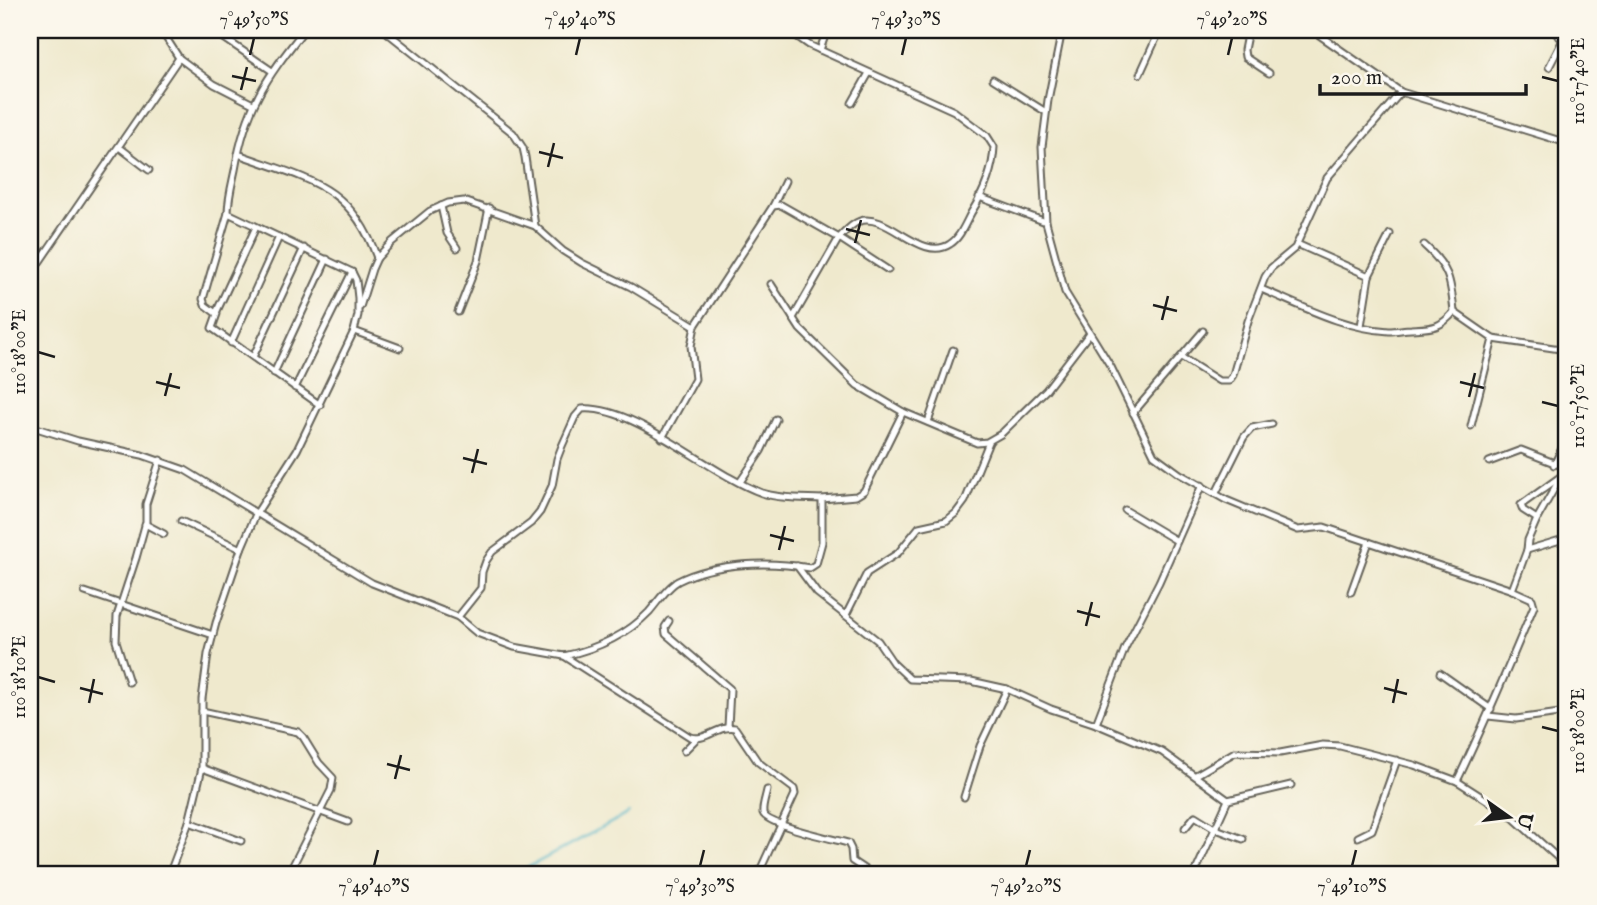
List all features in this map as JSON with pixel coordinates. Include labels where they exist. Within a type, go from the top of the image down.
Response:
[{"type":"street","points":[[161,30],[180,58],[214,84],[253,104]]},
{"type":"street","points":[[216,313],[205,305],[203,299],[228,213],[238,154],[253,104],[272,71],[304,30]]},
{"type":"street","points":[[384,30],[513,133],[523,148],[535,226]]},
{"type":"street","points":[[788,30],[820,50],[954,111],[987,136],[994,147],[994,157],[979,197],[958,237],[951,244],[941,249],[928,247],[868,220],[854,224],[839,238],[793,318]]},
{"type":"street","points":[[820,50],[827,30]]},
{"type":"street","points":[[1062,30],[1046,111],[1042,147],[1046,222],[1065,292],[1111,367],[1154,455],[1166,465],[1216,493],[1298,530],[1324,527],[1532,599],[1534,606],[1490,713],[1457,780]]},
{"type":"street","points":[[1140,75],[1160,30]]},
{"type":"street","points":[[1248,30],[1245,57],[1269,73]]},
{"type":"street","points":[[1312,30],[1401,92],[1567,143]]},
{"type":"street","points":[[1555,30],[1558,36],[1565,35]]},
{"type":"street","points":[[218,34],[272,71]]},
{"type":"street","points":[[1549,67],[1565,35]]},
{"type":"street","points":[[30,270],[37,264],[120,147],[180,58]]},
{"type":"street","points":[[852,103],[869,73]]},
{"type":"street","points":[[993,79],[1046,111]]},
{"type":"street","points":[[1181,356],[1219,381],[1229,381],[1248,321],[1271,268],[1297,244],[1327,178],[1401,92]]},
{"type":"street","points":[[120,147],[149,170]]},
{"type":"street","points":[[238,154],[331,191],[364,227],[377,258]]},
{"type":"street","points":[[662,438],[695,379],[691,346],[695,326],[773,206],[785,181]]},
{"type":"street","points":[[979,197],[1046,222]]},
{"type":"street","points":[[169,875],[189,822],[202,768],[202,712],[208,654],[241,549],[256,514],[286,468],[320,405],[354,331],[377,258],[402,232],[441,206],[458,201],[489,208],[535,226],[563,251],[582,263],[631,286],[695,326]]},
{"type":"street","points":[[773,206],[781,205],[888,270]]},
{"type":"street","points":[[441,206],[447,233],[457,248]]},
{"type":"street","points":[[458,312],[478,261],[489,208]]},
{"type":"street","points":[[228,213],[352,272],[357,287],[358,315]]},
{"type":"street","points":[[256,227],[216,313],[212,328],[320,405]]},
{"type":"street","points":[[1362,326],[1369,276],[1390,234]]},
{"type":"street","points":[[231,343],[279,237]]},
{"type":"street","points":[[1297,244],[1369,276]]},
{"type":"street","points":[[1424,245],[1446,268],[1454,312],[1493,339],[1567,350]]},
{"type":"street","points":[[253,357],[304,248]]},
{"type":"street","points":[[274,373],[327,259]]},
{"type":"street","points":[[295,388],[352,272]]},
{"type":"street","points":[[771,284],[800,329],[857,384],[903,412],[977,443],[989,442],[1000,434],[1046,390],[1089,334]]},
{"type":"street","points":[[1261,289],[1327,317],[1394,331],[1432,328],[1443,324],[1454,312]]},
{"type":"street","points":[[354,331],[400,348]]},
{"type":"street","points":[[1133,413],[1203,331]]},
{"type":"street","points":[[1471,426],[1493,339]]},
{"type":"street","points":[[928,422],[953,350]]},
{"type":"street","points":[[458,617],[481,588],[482,572],[492,552],[531,523],[540,512],[552,486],[557,459],[575,417],[582,410],[606,411],[635,422],[740,482],[770,495],[822,499],[856,496],[864,491],[903,412]]},
{"type":"street","points":[[740,482],[761,452],[776,419]]},
{"type":"street","points":[[1216,493],[1244,437],[1252,428],[1272,424]]},
{"type":"street","points":[[30,426],[78,441],[160,460],[185,470],[372,583],[458,617],[477,633],[514,647],[564,656],[696,739]]},
{"type":"street","points":[[1554,465],[1567,438]]},
{"type":"street","points":[[846,615],[867,573],[898,553],[919,527],[946,521],[956,513],[965,501],[989,442]]},
{"type":"street","points":[[1489,462],[1521,450],[1567,468],[1530,534],[1512,590]]},
{"type":"street","points":[[130,682],[116,641],[117,616],[145,524],[146,504],[160,460]]},
{"type":"street","points":[[1537,519],[1523,510],[1521,505],[1560,477]]},
{"type":"street","points":[[1096,724],[1125,648],[1202,485]]},
{"type":"street","points":[[564,656],[612,640],[647,615],[676,582],[711,570],[741,566],[810,568],[816,564],[820,555],[822,499]]},
{"type":"street","points":[[1125,510],[1177,541]]},
{"type":"street","points":[[181,521],[241,549]]},
{"type":"street","points":[[145,524],[164,534]]},
{"type":"street","points":[[1527,550],[1567,538]]},
{"type":"street","points":[[1351,592],[1370,542]]},
{"type":"street","points":[[797,566],[817,593],[878,641],[893,663],[912,680],[971,681],[1007,688],[1051,709],[1096,724],[1162,752],[1228,800]]},
{"type":"street","points":[[85,592],[213,635]]},
{"type":"street","points":[[669,621],[665,627],[666,634],[730,689],[729,727]]},
{"type":"street","points":[[1440,673],[1490,713],[1516,719],[1567,712]]},
{"type":"street","points":[[964,797],[981,746],[1007,688]]},
{"type":"street","points":[[202,712],[300,734],[319,763],[333,778],[333,785],[288,875]]},
{"type":"street","points":[[684,751],[696,739],[729,727],[737,730],[758,762],[794,789],[795,794],[758,875]]},
{"type":"street","points":[[1196,775],[1231,753],[1280,753],[1323,745],[1339,746],[1397,760],[1457,780],[1510,815],[1567,866]]},
{"type":"street","points":[[1358,837],[1372,830],[1397,760]]},
{"type":"street","points":[[202,768],[348,822]]},
{"type":"street","points":[[1228,800],[1291,785]]},
{"type":"street","points":[[767,790],[764,814],[781,826],[848,844],[852,861],[873,875]]},
{"type":"street","points":[[1194,875],[1228,800]]},
{"type":"street","points":[[1185,828],[1195,816],[1216,829],[1243,839]]},
{"type":"street","points":[[189,822],[241,841]]},
{"type":"waterway","points":[[514,875],[629,813]]}]
